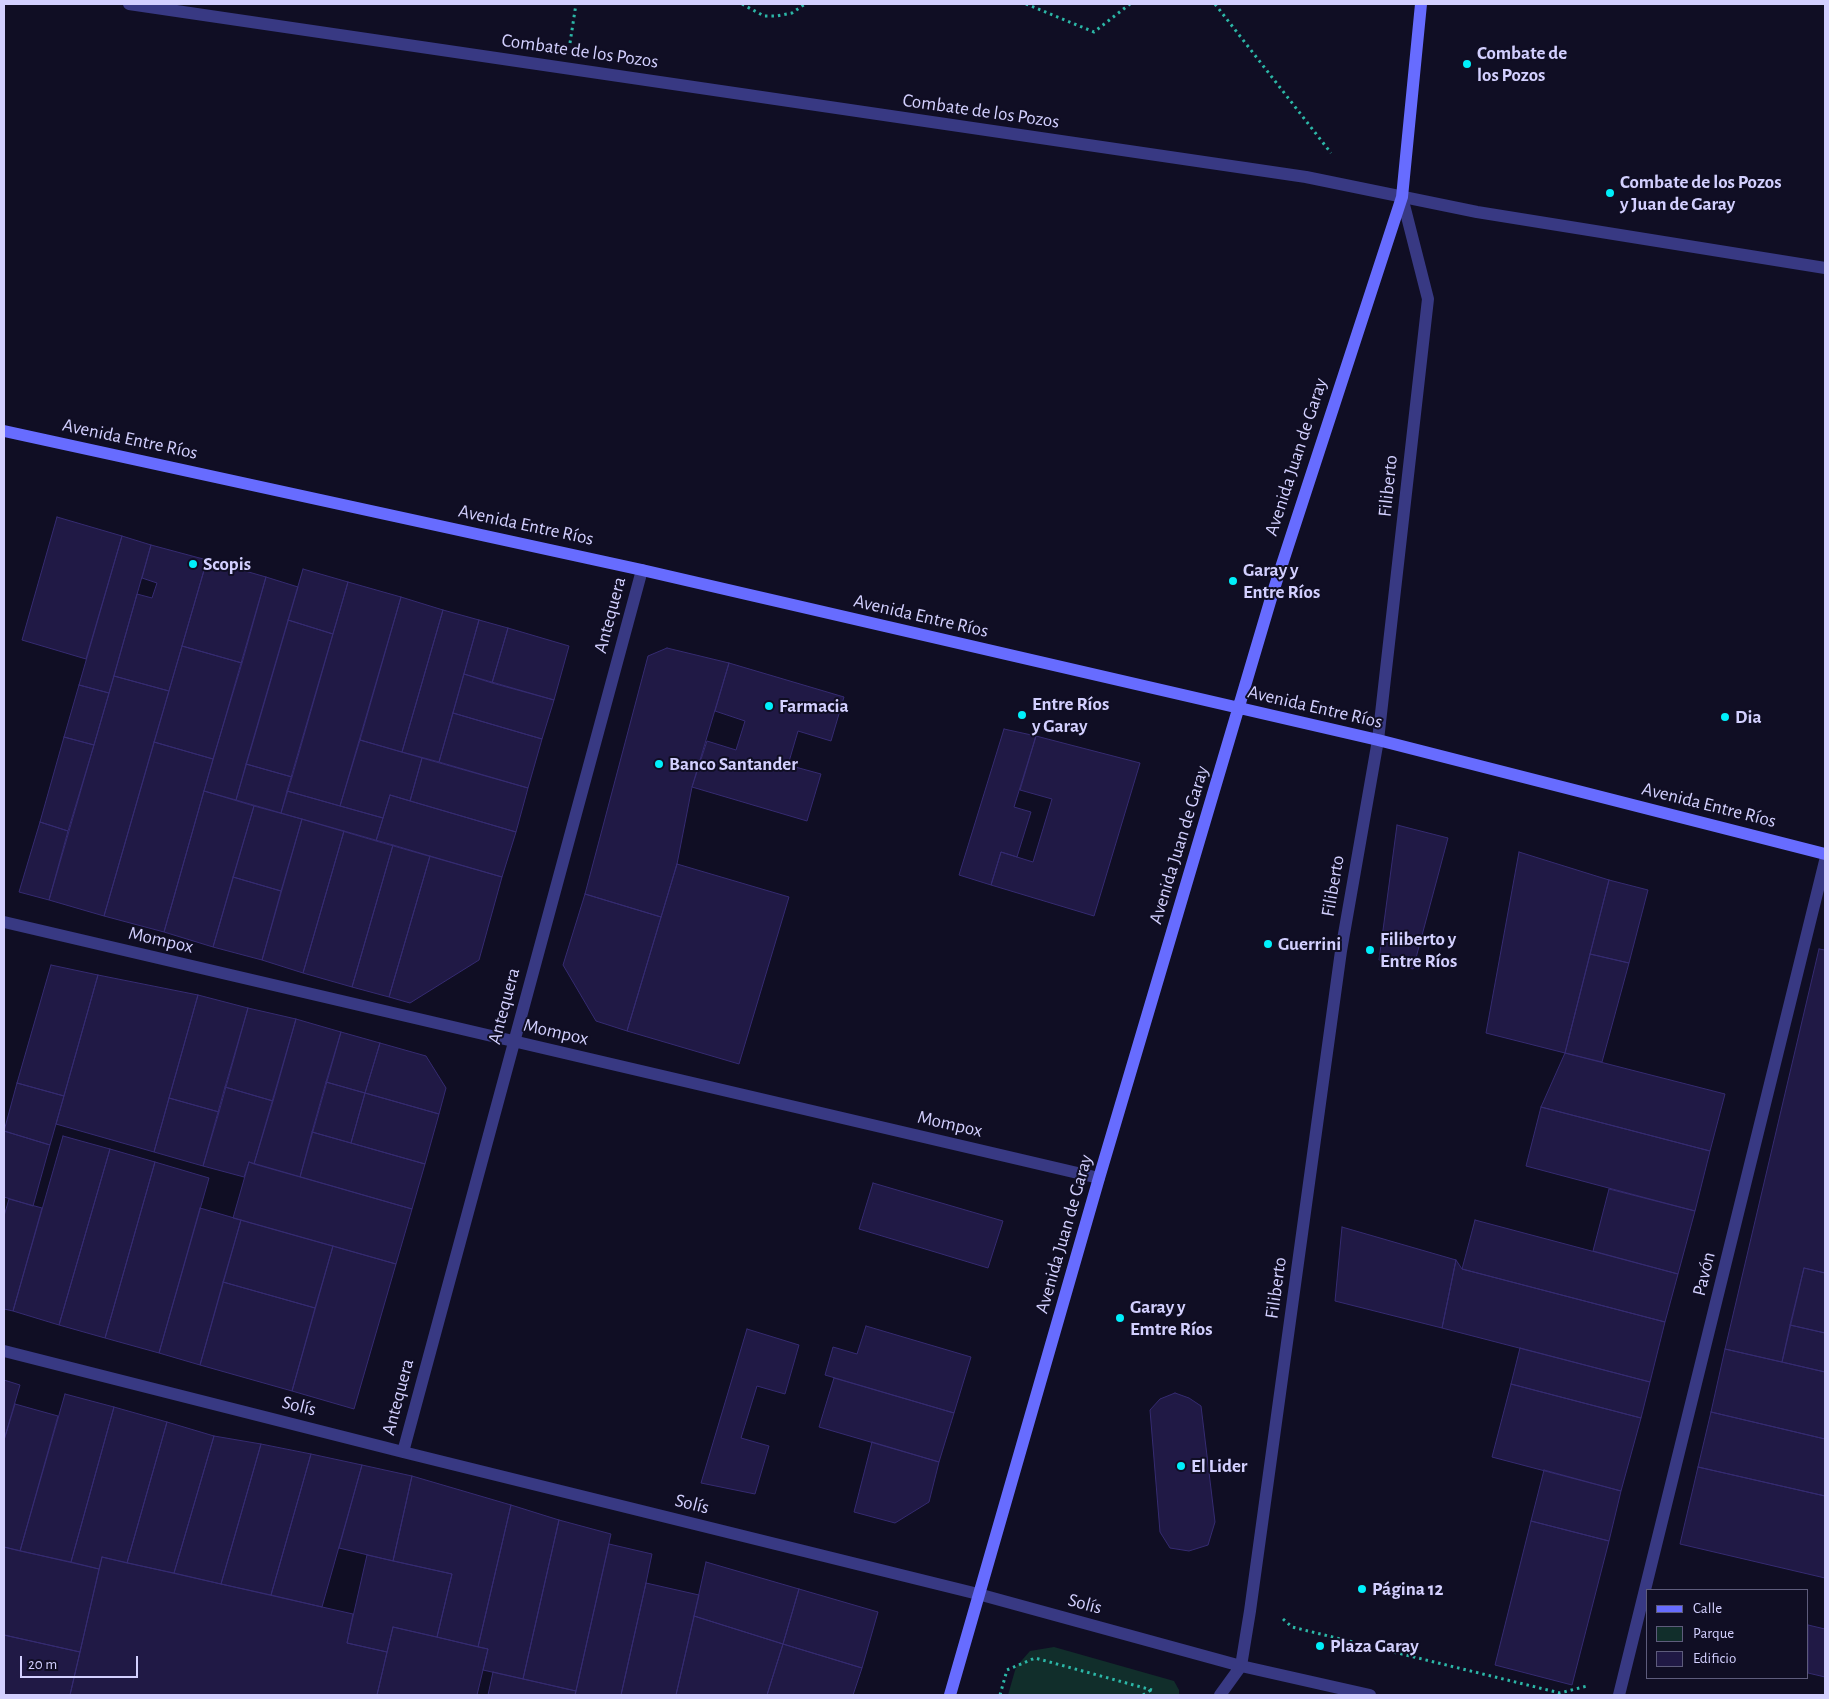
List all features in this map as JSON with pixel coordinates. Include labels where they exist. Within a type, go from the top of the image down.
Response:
[{"type":"main road","name":"Avenida Juan de Garay","points":[[950,1695],[1099,1178],[1285,551],[1402,198],[1420,4]]},
{"type":"main road","name":"Avenida Entre Ríos","points":[[4,431],[642,570],[1378,740],[1825,854]]},
{"type":"street","name":"Combate de los Pozos","points":[[128,4],[1306,177],[1477,212],[1825,268]]},
{"type":"street","name":"Filiberto","points":[[1220,1695],[1241,1666],[1341,951],[1378,740],[1428,299],[1402,198]]},
{"type":"street","name":"Antequera","points":[[403,1452],[642,570]]},
{"type":"street","name":"Pavón","points":[[1619,1695],[1825,861]]},
{"type":"street","name":"Mompox","points":[[4,922],[1099,1178]]},
{"type":"street","name":"Solís","points":[[4,1351],[978,1594],[1241,1666],[1370,1695]]},
{"type":"path","points":[[566,68],[576,4]]},
{"type":"path","points":[[742,4],[764,16],[792,13],[805,4]]},
{"type":"path","points":[[1026,4],[1094,32],[1130,4]]},
{"type":"path","points":[[1215,4],[1359,188]]},
{"type":"path","points":[[1283,1619],[1292,1627],[1560,1693],[1587,1686]]},
{"type":"path","points":[[1000,1695],[1007,1670],[1035,1658],[1152,1690],[1142,1695]]},
{"type":"green space","points":[[1054,1647],[1174,1681],[1179,1690],[1179,1695],[1008,1695],[1016,1667],[1030,1651]]},
{"type":"building","points":[[57,517],[122,536],[86,659],[22,640]]},
{"type":"building","points":[[122,536],[151,545],[109,693],[79,685]]},
{"type":"building","points":[[151,545],[207,560],[169,691],[114,676],[137,594],[152,598],[157,583],[142,578]]},
{"type":"building","points":[[207,560],[266,577],[242,663],[182,646]]},
{"type":"building","points":[[303,569],[348,582],[333,634],[288,620]]},
{"type":"building","points":[[266,577],[298,587],[236,800],[204,791]]},
{"type":"building","points":[[348,582],[401,597],[340,806],[287,791]]},
{"type":"building","points":[[401,597],[443,610],[402,752],[360,740]]},
{"type":"building","points":[[443,610],[479,620],[439,762],[402,752]]},
{"type":"building","points":[[288,620],[333,634],[292,777],[246,764]]},
{"type":"building","points":[[479,620],[508,628],[492,683],[464,674]]},
{"type":"building","points":[[508,628],[569,646],[554,700],[492,683]]},
{"type":"building","points":[[182,646],[242,663],[213,759],[154,742]]},
{"type":"building","name":"Banco Santander","points":[[667,648],[729,663],[692,787],[677,864],[661,917],[585,894],[648,656]]},
{"type":"building","points":[[729,663],[844,697],[831,741],[798,731],[788,765],[821,774],[807,821],[692,787],[707,741],[736,750],[745,721],[715,711]]},
{"type":"building","points":[[464,674],[554,700],[542,739],[453,713]]},
{"type":"building","points":[[114,676],[169,691],[104,916],[49,900]]},
{"type":"building","points":[[79,685],[109,693],[94,745],[64,737]]},
{"type":"building","points":[[453,713],[542,739],[528,788],[439,762]]},
{"type":"building","points":[[1004,729],[1036,736],[1014,807],[1031,812],[1017,857],[1001,852],[991,885],[959,875]]},
{"type":"building","points":[[1036,736],[1140,763],[1094,916],[991,885],[1001,852],[1033,862],[1052,799],[1020,790]]},
{"type":"building","points":[[64,737],[94,745],[68,831],[40,822]]},
{"type":"building","points":[[360,740],[422,758],[410,801],[390,795],[383,818],[340,806]]},
{"type":"building","points":[[154,742],[213,759],[164,932],[104,916]]},
{"type":"building","points":[[422,758],[528,788],[516,832],[410,801]]},
{"type":"building","points":[[246,764],[292,777],[281,813],[236,800]]},
{"type":"building","points":[[204,791],[254,806],[213,947],[164,932]]},
{"type":"building","points":[[287,791],[383,818],[376,841],[281,813]]},
{"type":"building","points":[[390,795],[516,832],[502,877],[376,841]]},
{"type":"building","points":[[254,806],[302,819],[281,891],[233,877]]},
{"type":"building","points":[[302,819],[344,831],[303,973],[262,960]]},
{"type":"building","points":[[40,822],[68,831],[49,900],[19,892]]},
{"type":"building","points":[[1397,825],[1448,838],[1413,969],[1379,960]]},
{"type":"building","points":[[344,831],[393,845],[352,987],[303,973]]},
{"type":"building","points":[[393,845],[430,856],[389,997],[352,987]]},
{"type":"building","points":[[1519,852],[1609,880],[1565,1053],[1486,1033]]},
{"type":"building","points":[[430,856],[502,877],[479,960],[410,1003],[389,997]]},
{"type":"building","points":[[677,864],[789,897],[739,1064],[627,1031]]},
{"type":"building","points":[[233,877],[281,891],[262,960],[213,947]]},
{"type":"building","points":[[1609,880],[1648,890],[1629,963],[1590,954]]},
{"type":"building","points":[[585,894],[661,917],[627,1031],[596,1021],[563,965]]},
{"type":"building","points":[[1819,949],[1825,950],[1825,1273],[1804,1268],[1782,1362],[1725,1349]]},
{"type":"building","points":[[1590,954],[1629,963],[1602,1062],[1565,1053]]},
{"type":"building","points":[[51,965],[98,975],[64,1096],[17,1083]]},
{"type":"building","points":[[98,975],[198,995],[154,1152],[56,1124]]},
{"type":"building","points":[[198,995],[248,1008],[219,1112],[169,1098]]},
{"type":"building","points":[[248,1008],[296,1019],[273,1101],[225,1087]]},
{"type":"building","points":[[296,1019],[341,1032],[300,1177],[254,1164]]},
{"type":"building","points":[[341,1032],[380,1043],[365,1093],[326,1082]]},
{"type":"building","points":[[380,1043],[426,1056],[446,1088],[439,1114],[365,1093]]},
{"type":"building","points":[[1565,1053],[1725,1094],[1710,1151],[1541,1107]]},
{"type":"building","points":[[326,1082],[365,1093],[351,1143],[312,1132]]},
{"type":"building","points":[[17,1083],[64,1096],[50,1145],[4,1131]]},
{"type":"building","points":[[225,1087],[273,1101],[254,1164],[249,1162],[244,1177],[203,1166]]},
{"type":"building","points":[[365,1093],[439,1114],[425,1164],[351,1143]]},
{"type":"building","points":[[169,1098],[219,1112],[203,1166],[154,1152]]},
{"type":"building","points":[[1541,1107],[1710,1151],[1695,1211],[1526,1166]]},
{"type":"building","points":[[4,1131],[50,1145],[33,1206],[4,1197]]},
{"type":"building","points":[[312,1132],[425,1164],[412,1209],[300,1177]]},
{"type":"building","points":[[63,1136],[110,1149],[59,1325],[13,1311]]},
{"type":"building","points":[[110,1149],[155,1162],[105,1338],[59,1325]]},
{"type":"building","points":[[155,1162],[209,1178],[159,1353],[105,1338]]},
{"type":"building","points":[[249,1162],[412,1209],[396,1264],[233,1218]]},
{"type":"building","points":[[873,1183],[1003,1221],[988,1268],[859,1229]]},
{"type":"building","points":[[1609,1189],[1695,1211],[1678,1274],[1593,1251]]},
{"type":"building","points":[[9,1199],[42,1208],[13,1311],[4,1309],[4,1216]]},
{"type":"building","points":[[200,1208],[241,1220],[200,1365],[159,1353]]},
{"type":"building","points":[[241,1220],[333,1246],[315,1308],[223,1282]]},
{"type":"building","points":[[1475,1220],[1678,1274],[1665,1322],[1462,1269]]},
{"type":"building","points":[[1342,1227],[1456,1260],[1442,1328],[1335,1301]]},
{"type":"building","points":[[333,1246],[396,1264],[354,1409],[292,1391]]},
{"type":"building","points":[[1456,1260],[1462,1269],[1665,1322],[1650,1382],[1442,1328]]},
{"type":"building","points":[[1804,1268],[1825,1273],[1825,1333],[1790,1325]]},
{"type":"building","points":[[223,1282],[315,1308],[292,1391],[200,1365]]},
{"type":"building","points":[[1790,1325],[1825,1333],[1825,1372],[1782,1362]]},
{"type":"building","points":[[866,1326],[971,1357],[954,1413],[825,1375],[833,1347],[857,1354]]},
{"type":"building","points":[[747,1329],[799,1345],[785,1394],[757,1386],[741,1438],[769,1446],[755,1494],[701,1483]]},
{"type":"building","points":[[1520,1348],[1650,1382],[1641,1418],[1511,1384]]},
{"type":"building","points":[[1725,1349],[1825,1372],[1825,1439],[1711,1412]]},
{"type":"building","points":[[834,1378],[954,1413],[939,1462],[819,1427]]},
{"type":"building","points":[[4,1380],[20,1385],[4,1440]]},
{"type":"building","points":[[1511,1384],[1641,1418],[1621,1491],[1492,1457]]},
{"type":"building","name":"El Lider","points":[[1175,1393],[1189,1398],[1201,1406],[1215,1522],[1208,1545],[1189,1551],[1170,1548],[1160,1532],[1150,1410],[1160,1399]]},
{"type":"building","points":[[65,1394],[114,1407],[71,1562],[20,1551]]},
{"type":"building","points":[[15,1404],[58,1416],[20,1551],[4,1547],[4,1440]]},
{"type":"building","points":[[114,1407],[167,1422],[127,1563],[102,1557],[99,1569],[71,1562]]},
{"type":"building","points":[[1711,1412],[1825,1439],[1825,1496],[1698,1467]]},
{"type":"building","points":[[167,1422],[214,1436],[174,1573],[127,1563]]},
{"type":"building","points":[[214,1436],[261,1444],[221,1584],[174,1573]]},
{"type":"building","points":[[872,1442],[939,1462],[929,1502],[895,1523],[854,1512]]},
{"type":"building","points":[[261,1444],[311,1454],[271,1595],[221,1584]]},
{"type":"building","points":[[311,1454],[362,1465],[322,1607],[271,1595]]},
{"type":"building","points":[[362,1465],[412,1476],[393,1561],[339,1548]]},
{"type":"building","points":[[1698,1467],[1825,1496],[1825,1578],[1680,1544]]},
{"type":"building","points":[[1544,1470],[1621,1491],[1609,1541],[1531,1521]]},
{"type":"building","points":[[412,1476],[511,1505],[478,1647],[437,1637],[452,1574],[393,1561]]},
{"type":"building","points":[[511,1505],[559,1520],[523,1679],[483,1670],[488,1649],[478,1647]]},
{"type":"building","points":[[559,1520],[611,1534],[576,1691],[523,1679]]},
{"type":"building","points":[[1531,1521],[1609,1541],[1572,1685],[1495,1665]]},
{"type":"building","points":[[609,1544],[652,1554],[621,1695],[575,1695]]},
{"type":"building","points":[[4,1547],[99,1569],[80,1652],[4,1635]]},
{"type":"building","points":[[367,1555],[452,1574],[437,1637],[393,1627],[387,1652],[347,1643]]},
{"type":"building","points":[[102,1557],[353,1614],[347,1643],[387,1652],[377,1695],[70,1695]]},
{"type":"building","points":[[706,1562],[799,1589],[783,1644],[694,1616]]},
{"type":"building","points":[[646,1583],[699,1595],[676,1695],[621,1695]]},
{"type":"building","points":[[799,1589],[878,1612],[862,1668],[783,1644]]},
{"type":"building","points":[[694,1616],[783,1644],[767,1695],[676,1695]]},
{"type":"building","points":[[1809,1625],[1825,1629],[1825,1677],[1809,1673]]},
{"type":"building","points":[[393,1627],[488,1649],[477,1695],[377,1695]]},
{"type":"building","points":[[4,1635],[80,1652],[70,1695],[4,1695]]},
{"type":"building","points":[[783,1644],[862,1668],[853,1695],[767,1695]]},
{"type":"building","points":[[493,1672],[576,1691],[575,1695],[488,1695]]},
{"type":"place","name":"Combate de los Pozos","points":[[1467,64]]},
{"type":"place","name":"Combate de los Pozos y Juan de Garay","points":[[1610,193]]},
{"type":"place","name":"Scopis","points":[[193,564]]},
{"type":"place","name":"Garay y Entre Ríos","points":[[1233,581]]},
{"type":"place","name":"Farmacia","points":[[769,706]]},
{"type":"place","name":"Entre Ríos y Garay","points":[[1022,715]]},
{"type":"place","name":"Dia","points":[[1725,717]]},
{"type":"place","name":"Banco Santander","points":[[659,764]]},
{"type":"place","name":"Guerrini","points":[[1268,944]]},
{"type":"place","name":"Filiberto y Entre Ríos","points":[[1370,950]]},
{"type":"place","name":"Garay y Emtre Ríos","points":[[1120,1318]]},
{"type":"place","name":"El Lider","points":[[1181,1466]]},
{"type":"place","name":"Página 12","points":[[1362,1589]]},
{"type":"place","name":"Plaza Garay","points":[[1320,1646]]}]
